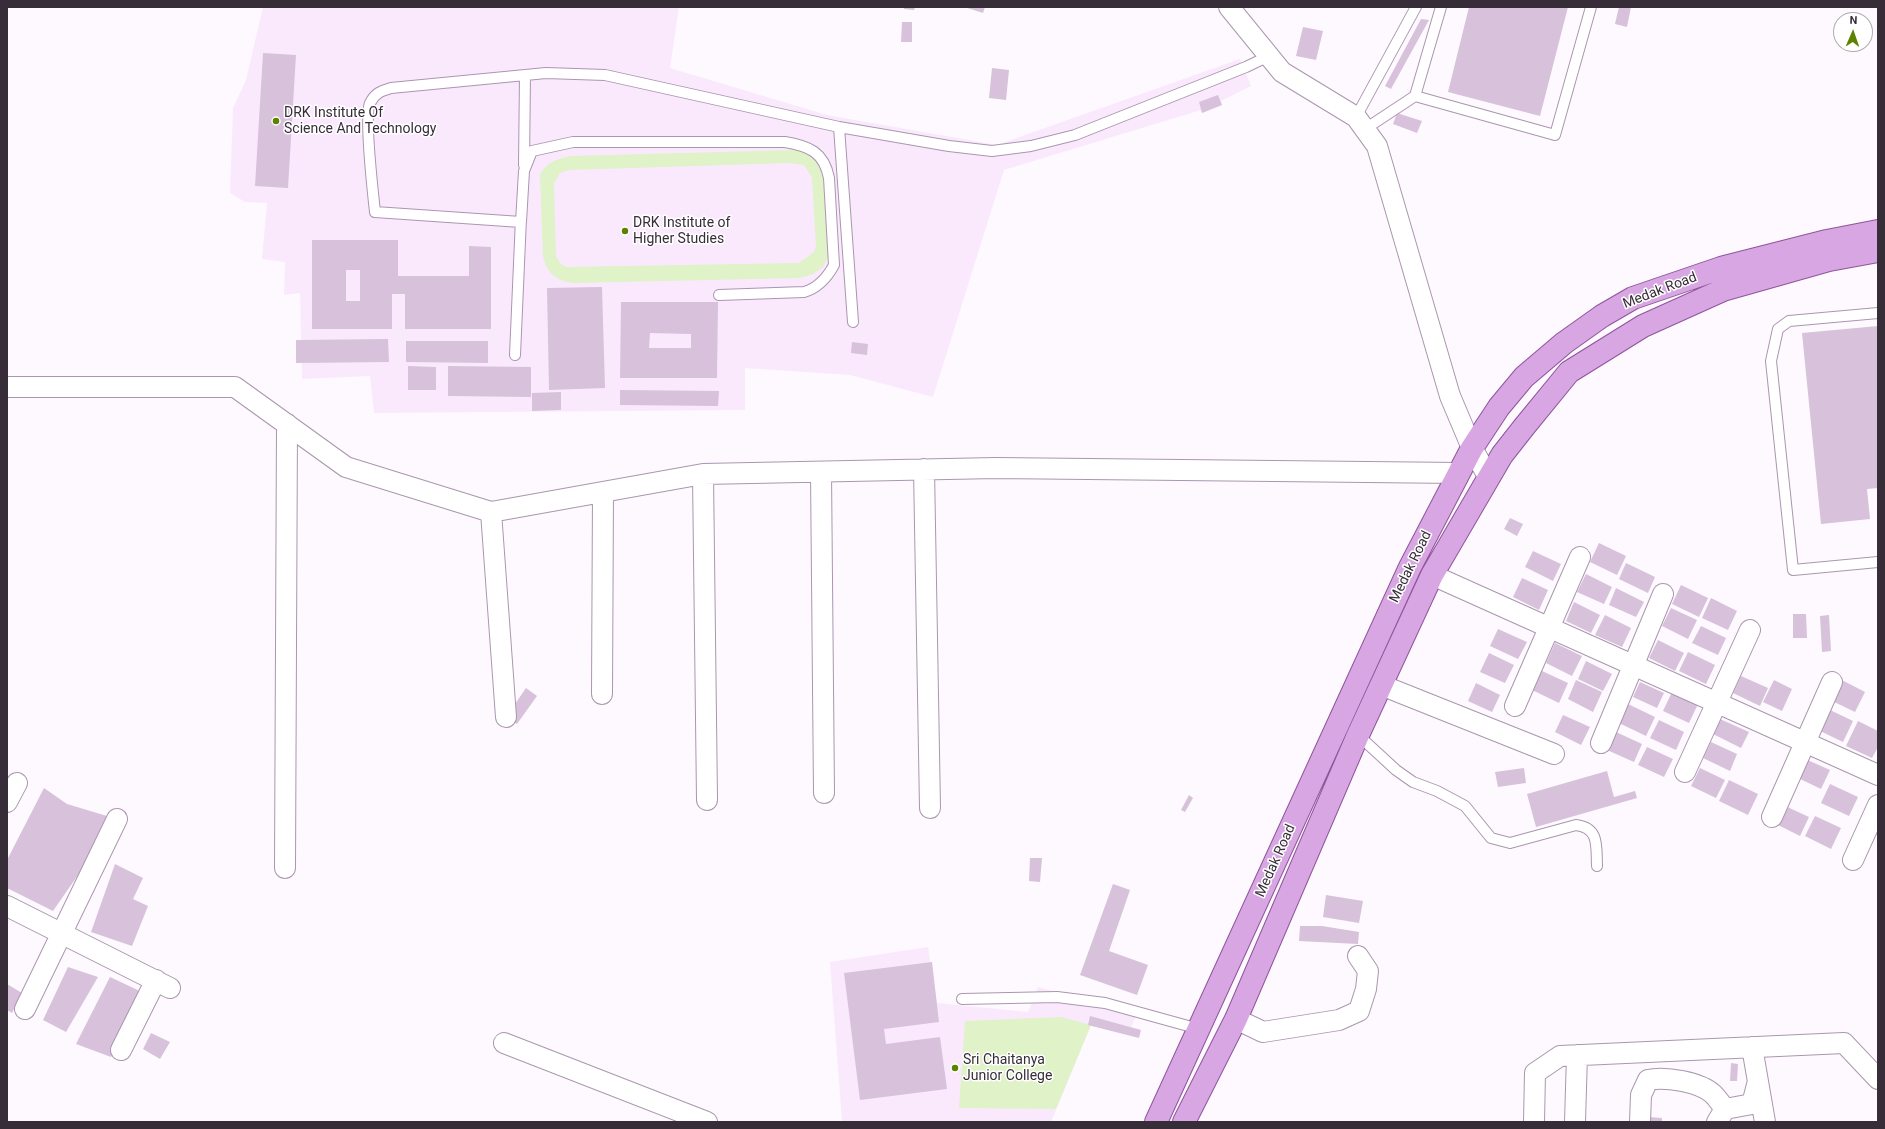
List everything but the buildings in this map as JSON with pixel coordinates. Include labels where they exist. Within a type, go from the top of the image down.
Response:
[{"type":"main road","name":"Medak Road","points":[[1156,1122],[1410,566],[1472,448],[1499,407],[1524,377],[1564,343],[1602,316],[1633,298],[1721,268],[1827,241],[1878,231]]},
{"type":"main road","name":"Medak Road","points":[[1184,1122],[1236,1019],[1358,735],[1432,575],[1502,455],[1569,372],[1642,326],[1723,290],[1829,260],[1878,251]]},
{"type":"street","points":[[1229,7],[1282,72],[1361,123],[1377,146],[1450,396],[1472,448],[1489,478]]},
{"type":"street","points":[[7,387],[235,387],[346,467],[491,512],[703,474],[1012,468],[1459,473]]},
{"type":"street","points":[[285,868],[287,424]]},
{"type":"street","points":[[924,469],[930,808]]},
{"type":"street","points":[[821,472],[824,793]]},
{"type":"street","points":[[703,474],[707,800]]},
{"type":"street","points":[[602,694],[603,492]]},
{"type":"street","points":[[491,512],[506,716]]},
{"type":"street","points":[[1515,706],[1580,558]]},
{"type":"street","points":[[1432,575],[1878,774]]},
{"type":"street","points":[[1601,743],[1663,594]]},
{"type":"street","points":[[1685,772],[1750,630]]},
{"type":"street","points":[[1772,817],[1804,742],[1832,682]]},
{"type":"street","points":[[1381,685],[1554,754]]},
{"type":"street","points":[[7,802],[17,783]]},
{"type":"street","points":[[1853,860],[1878,805]]},
{"type":"street","points":[[25,1009],[117,819]]},
{"type":"street","points":[[7,906],[163,984],[121,1050]]},
{"type":"street","points":[[1236,1019],[1263,1032],[1338,1020],[1359,1011],[1366,989],[1368,971],[1358,956]]},
{"type":"street","points":[[504,1043],[707,1122]]},
{"type":"street","points":[[1534,1122],[1535,1073],[1560,1056],[1844,1043],[1878,1079]]},
{"type":"street","points":[[1752,1047],[1765,1122]]},
{"type":"street","points":[[1575,1122],[1577,1055]]},
{"type":"street","points":[[1640,1122],[1641,1095],[1648,1080],[1659,1077],[1680,1079],[1713,1093],[1721,1116],[1752,1104],[1758,1081]]},
{"type":"lane","points":[[1361,123],[1416,7]]},
{"type":"lane","points":[[1415,96],[1441,7]]},
{"type":"lane","points":[[1361,123],[1415,96],[1555,135],[1591,7]]},
{"type":"lane","points":[[521,218],[521,222],[375,212],[368,122],[369,104],[378,92],[391,88],[546,73],[605,75],[839,127],[949,146],[992,151],[1031,146],[1075,135],[1246,67],[1269,56]]},
{"type":"lane","points":[[515,355],[524,171],[525,75]]},
{"type":"lane","points":[[839,127],[853,322]]},
{"type":"lane","points":[[524,171],[532,151],[573,142],[785,142],[803,145],[820,155],[827,167],[829,178],[834,265],[828,276],[814,289],[804,292],[720,295]]},
{"type":"lane","points":[[1878,313],[1789,321],[1778,329],[1771,361],[1793,570],[1878,562]]},
{"type":"lane","points":[[1358,735],[1396,770],[1413,782],[1437,791],[1465,806],[1491,838],[1510,843],[1576,825],[1586,826],[1592,831],[1595,840],[1597,866]]},
{"type":"lane","points":[[962,999],[1064,998],[1105,1003],[1199,1029]]},
{"type":"shaded area","name":"DRK Institute of Higher Studies","points":[[263,7],[679,7],[670,68],[827,115],[997,145],[1240,59],[1251,86],[1221,101],[1222,105],[1202,113],[1201,110],[1004,170],[933,397],[850,375],[745,368],[745,410],[374,413],[370,376],[302,379],[300,293],[284,295],[285,262],[262,259],[267,203],[245,202],[230,193],[233,108],[246,80]]},
{"type":"shaded area","name":"Sri Chaitanya Junior College","points":[[928,947],[937,1003],[1028,1012],[1038,987],[1137,1014],[1131,1028],[1091,1025],[1051,1122],[842,1122],[830,962]]},
{"type":"green space","points":[[802,151],[815,158],[824,176],[830,253],[823,267],[813,274],[800,278],[566,282],[556,278],[549,271],[543,256],[540,175],[549,164],[571,156]],"holes":[[[789,163],[804,165],[812,177],[816,247],[814,252],[799,263],[566,267],[560,263],[556,256],[554,183],[560,173],[569,170]]]},
{"type":"green space","points":[[1061,1017],[1091,1025],[1056,1109],[959,1108],[965,1021]]},
{"type":"place","name":"DRK Institute Of Science And Technology","points":[[276,121]]},
{"type":"place","name":"DRK Institute of Higher Studies","points":[[625,231]]},
{"type":"place","name":"Sri Chaitanya Junior College","points":[[955,1068]]}]
